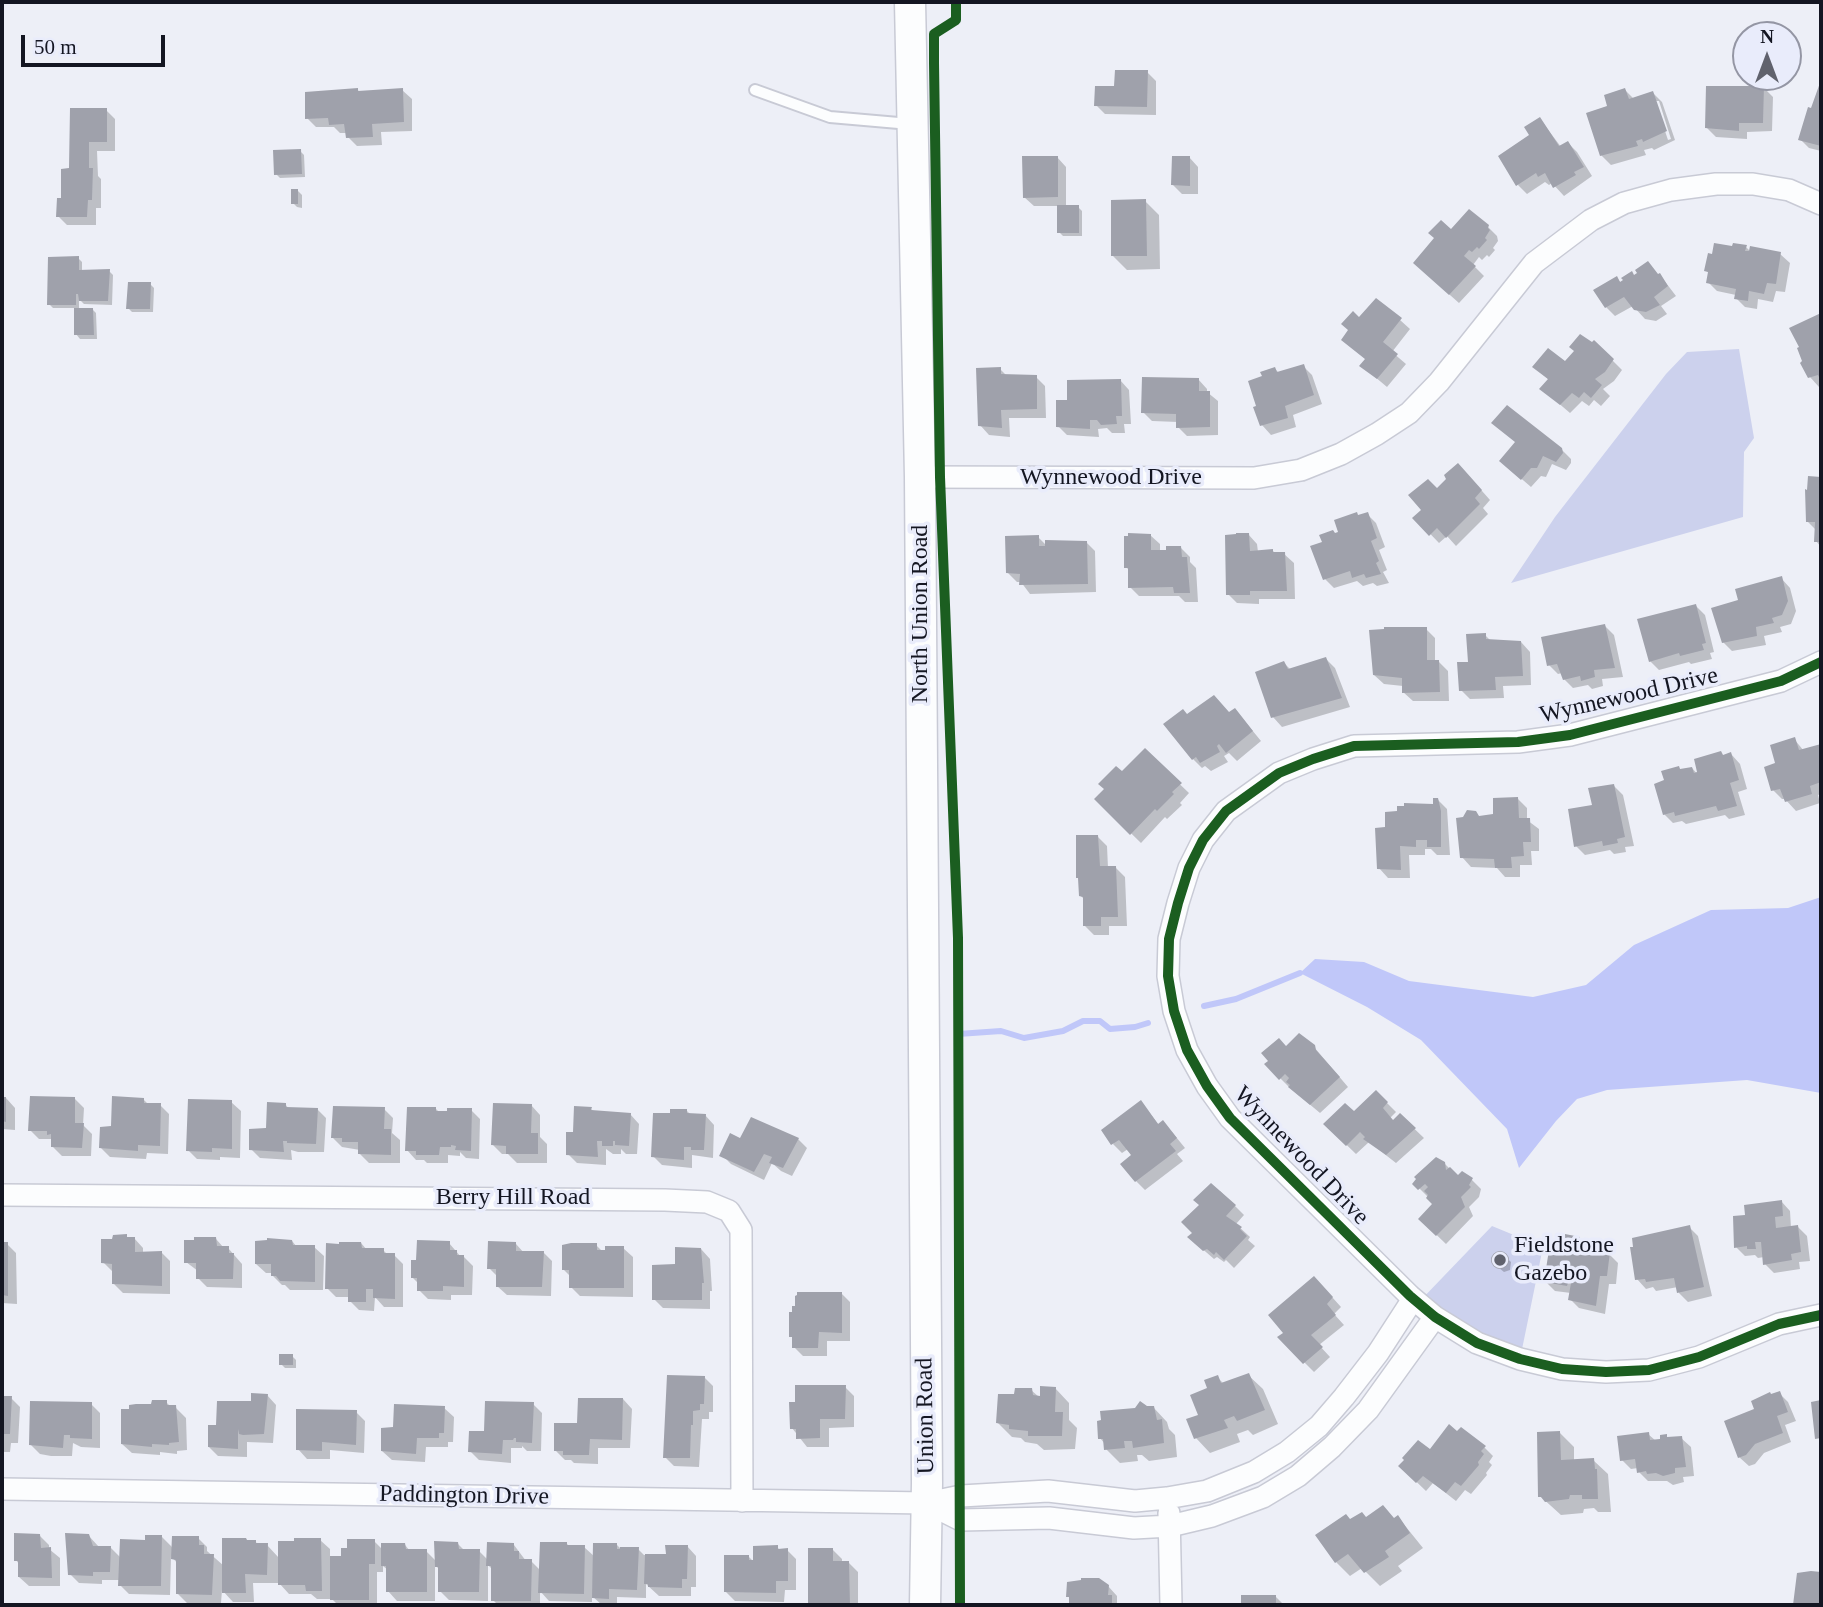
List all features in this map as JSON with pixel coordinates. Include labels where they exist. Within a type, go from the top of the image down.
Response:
[{"type":"main road","name":"North Union Road","points":[[910,2],[920,477],[924,1226]]},
{"type":"main road","name":"Union Road","points":[[924,1226],[926,1605]]},
{"type":"street","name":"Wynnewood Drive","points":[[920,477],[1254,478],[1301,470],[1341,454],[1377,435],[1409,413],[1439,382],[1534,263],[1591,220],[1624,203],[1671,190],[1716,184],[1753,184],[1789,190],[1821,204]]},
{"type":"street","name":"Wynnewood Drive","points":[[1821,662],[1781,681],[1570,735],[1518,742],[1353,746],[1312,758],[1279,773],[1226,811],[1203,840],[1189,868],[1169,939],[1168,975],[1187,1049],[1207,1086],[1230,1118],[1413,1299],[1435,1317],[1476,1342],[1520,1360],[1562,1369],[1606,1372],[1649,1370],[1699,1357],[1779,1324],[1821,1315]]},
{"type":"street","name":"Berry Hill Road","points":[[2,1195],[637,1199],[707,1202],[729,1211],[741,1230],[743,1500]]},
{"type":"street","points":[[927,1503],[961,1496],[1048,1491],[1135,1501],[1167,1498],[1207,1491],[1254,1472],[1287,1452],[1319,1426],[1378,1353],[1413,1299]]},
{"type":"street","points":[[927,1503],[961,1520],[1049,1518],[1134,1528],[1170,1526],[1212,1516],[1262,1497],[1298,1476],[1332,1447],[1368,1410],[1435,1317]]},
{"type":"street","name":"Paddington Drive","points":[[2,1489],[927,1503]]},
{"type":"street","points":[[1167,1498],[1171,1605]]},
{"type":"lane","points":[[755,90],[830,117],[912,124]]},
{"type":"shaded area","points":[[1739,349],[1754,438],[1744,452],[1743,517],[1511,583],[1555,517],[1666,374],[1687,352]]},
{"type":"shaded area","points":[[1492,1226],[1543,1247],[1520,1359],[1418,1303]]},
{"type":"water","points":[[1821,897],[1821,1093],[1747,1080],[1607,1090],[1577,1099],[1519,1168],[1507,1129],[1421,1040],[1367,1007],[1300,973],[1315,959],[1364,962],[1409,981],[1533,997],[1586,985],[1634,945],[1711,910],[1788,908]]},
{"type":"building","points":[[1115,70],[1148,70],[1147,107],[1094,106],[1095,86],[1114,86]]},
{"type":"building","points":[[1821,80],[1821,146],[1798,140],[1808,107],[1811,108]]},
{"type":"building","points":[[1706,86],[1732,86],[1732,91],[1764,91],[1763,123],[1739,123],[1739,131],[1705,128]]},
{"type":"building","points":[[358,88],[358,91],[403,88],[404,122],[372,124],[373,137],[346,138],[344,124],[329,125],[328,118],[305,119],[305,92]]},
{"type":"building","points":[[1625,88],[1629,99],[1653,91],[1667,131],[1643,142],[1642,139],[1636,141],[1638,146],[1600,156],[1586,113],[1607,106],[1604,95]]},
{"type":"building","points":[[70,108],[107,108],[107,142],[89,142],[89,168],[93,168],[92,200],[88,200],[87,217],[56,217],[57,198],[61,198],[61,169],[69,168]]},
{"type":"building","points":[[1540,117],[1559,146],[1568,141],[1584,167],[1574,172],[1576,175],[1553,188],[1545,173],[1538,177],[1536,173],[1516,186],[1498,156],[1529,135],[1524,127]]},
{"type":"building","points":[[301,149],[302,174],[274,175],[273,150]]},
{"type":"building","points":[[1022,156],[1058,156],[1058,197],[1023,198]]},
{"type":"building","points":[[1172,156],[1190,156],[1190,186],[1171,185]]},
{"type":"building","points":[[291,189],[298,189],[298,204],[291,204]]},
{"type":"building","points":[[1146,199],[1147,256],[1111,256],[1111,200]]},
{"type":"building","points":[[1057,205],[1079,205],[1079,233],[1057,233]]},
{"type":"building","points":[[1469,209],[1489,225],[1490,230],[1485,238],[1487,240],[1479,249],[1477,247],[1472,252],[1469,250],[1464,256],[1476,266],[1449,295],[1413,263],[1434,238],[1428,233],[1441,220],[1451,229]]},
{"type":"building","points":[[1714,243],[1747,245],[1745,251],[1749,251],[1750,246],[1781,252],[1776,284],[1767,283],[1764,294],[1749,291],[1748,301],[1734,299],[1736,289],[1706,283],[1708,272],[1704,271],[1708,253],[1712,254]]},
{"type":"building","points":[[79,256],[79,270],[110,269],[108,301],[79,301],[76,294],[76,305],[47,305],[48,257]]},
{"type":"building","points":[[1648,261],[1668,286],[1654,297],[1660,305],[1646,312],[1634,310],[1624,297],[1605,308],[1593,290],[1617,276],[1620,282],[1623,280],[1621,278],[1632,271],[1634,275],[1637,273],[1635,270]]},
{"type":"building","points":[[128,282],[151,282],[150,309],[126,309]]},
{"type":"building","points":[[1376,298],[1402,318],[1383,342],[1398,354],[1377,379],[1359,366],[1365,359],[1341,340],[1348,330],[1341,324],[1353,311],[1359,317]]},
{"type":"building","points":[[74,308],[93,308],[94,335],[74,335]]},
{"type":"building","points":[[1821,313],[1821,381],[1818,375],[1808,378],[1800,363],[1802,361],[1797,348],[1799,347],[1789,328]]},
{"type":"building","points":[[1580,334],[1592,342],[1594,340],[1614,359],[1605,372],[1595,379],[1602,385],[1591,398],[1584,392],[1579,398],[1572,393],[1560,405],[1539,389],[1548,379],[1532,367],[1548,348],[1565,361],[1574,351],[1569,347]]},
{"type":"building","points":[[1304,364],[1314,395],[1285,406],[1288,418],[1260,426],[1248,381],[1262,376],[1260,372],[1275,367],[1277,372]]},
{"type":"building","points":[[1001,367],[1001,374],[1037,375],[1037,409],[1001,410],[1002,428],[978,426],[976,368]]},
{"type":"building","points":[[1142,377],[1199,378],[1199,391],[1210,391],[1210,427],[1176,428],[1176,414],[1141,413]]},
{"type":"building","points":[[1121,379],[1122,416],[1116,416],[1117,424],[1101,425],[1097,420],[1090,420],[1090,429],[1056,427],[1056,400],[1067,400],[1067,380]]},
{"type":"building","points":[[1507,405],[1562,448],[1563,453],[1556,462],[1543,456],[1537,468],[1531,468],[1521,480],[1499,461],[1515,442],[1491,423]]},
{"type":"building","points":[[1458,463],[1482,490],[1475,498],[1480,504],[1446,538],[1437,528],[1429,536],[1412,518],[1421,510],[1408,495],[1428,479],[1437,488],[1446,479],[1444,475]]},
{"type":"building","points":[[1808,476],[1821,477],[1821,542],[1814,542],[1815,522],[1806,522],[1805,489],[1807,490]]},
{"type":"building","points":[[1357,512],[1358,515],[1368,512],[1377,538],[1371,541],[1381,574],[1366,578],[1364,574],[1352,578],[1350,571],[1323,580],[1310,546],[1322,542],[1319,535],[1333,530],[1338,532],[1334,520]]},
{"type":"building","points":[[1128,533],[1151,534],[1151,550],[1181,546],[1182,557],[1187,557],[1190,593],[1174,593],[1173,587],[1128,588],[1128,568],[1124,568],[1124,536],[1128,536]]},
{"type":"building","points":[[1249,533],[1250,551],[1273,549],[1273,552],[1285,552],[1287,591],[1250,591],[1250,595],[1226,595],[1225,535]]},
{"type":"building","points":[[1039,535],[1039,546],[1045,546],[1045,540],[1087,541],[1088,584],[1019,585],[1020,574],[1006,573],[1005,536]]},
{"type":"building","points":[[1782,576],[1788,601],[1782,615],[1772,618],[1774,623],[1756,627],[1757,636],[1722,643],[1711,608],[1738,600],[1735,589]]},
{"type":"building","points":[[1696,604],[1706,643],[1702,644],[1704,650],[1680,656],[1679,653],[1649,662],[1637,619]]},
{"type":"building","points":[[1605,624],[1615,668],[1594,670],[1595,677],[1581,681],[1580,676],[1563,680],[1557,664],[1547,666],[1541,637]]},
{"type":"building","points":[[1384,627],[1427,627],[1427,660],[1439,660],[1440,692],[1402,693],[1402,678],[1373,675],[1369,630]]},
{"type":"building","points":[[1486,633],[1486,639],[1521,641],[1523,676],[1495,677],[1496,690],[1459,691],[1457,662],[1468,662],[1466,634]]},
{"type":"building","points":[[1326,657],[1342,698],[1271,718],[1255,672],[1284,661],[1288,669]]},
{"type":"building","points":[[1214,695],[1229,712],[1235,708],[1253,731],[1226,753],[1219,744],[1217,746],[1220,752],[1200,763],[1196,757],[1192,760],[1163,724],[1183,709],[1187,714]]},
{"type":"building","points":[[1795,737],[1799,750],[1821,744],[1821,782],[1810,786],[1812,794],[1785,802],[1780,789],[1771,791],[1764,767],[1775,763],[1770,745]]},
{"type":"building","points":[[1145,748],[1182,783],[1157,811],[1155,809],[1130,835],[1094,799],[1104,789],[1098,784],[1116,766],[1122,771]]},
{"type":"building","points":[[1721,751],[1723,755],[1731,752],[1739,780],[1730,783],[1737,806],[1718,811],[1716,806],[1675,816],[1674,812],[1663,815],[1654,784],[1664,780],[1661,771],[1679,766],[1680,769],[1692,767],[1694,773],[1697,772],[1694,759]]},
{"type":"building","points":[[1614,784],[1625,837],[1617,839],[1618,843],[1603,846],[1602,841],[1574,847],[1568,809],[1592,805],[1588,788]]},
{"type":"building","points":[[1518,797],[1519,818],[1530,818],[1531,842],[1523,842],[1524,856],[1511,857],[1512,868],[1495,868],[1494,859],[1460,858],[1456,818],[1463,817],[1467,810],[1476,811],[1479,816],[1493,814],[1493,798]]},
{"type":"building","points":[[1433,798],[1438,798],[1441,811],[1441,847],[1427,847],[1427,840],[1416,840],[1416,847],[1400,846],[1401,870],[1377,869],[1375,828],[1385,827],[1385,812],[1397,811],[1397,806],[1404,806],[1404,803],[1433,804]]},
{"type":"building","points":[[1076,835],[1098,835],[1100,866],[1116,866],[1118,917],[1101,917],[1101,926],[1083,926],[1083,897],[1079,896],[1076,878]]},
{"type":"building","points":[[1299,1033],[1315,1045],[1316,1050],[1340,1077],[1310,1105],[1288,1087],[1290,1085],[1286,1082],[1289,1078],[1285,1074],[1279,1080],[1264,1064],[1268,1061],[1261,1053],[1279,1038],[1286,1046]]},
{"type":"building","points":[[1376,1090],[1388,1102],[1383,1108],[1393,1120],[1400,1113],[1416,1128],[1386,1155],[1363,1139],[1365,1137],[1360,1132],[1346,1146],[1323,1124],[1345,1103],[1354,1111]]},
{"type":"building","points":[[30,1096],[75,1097],[75,1123],[84,1123],[82,1148],[51,1147],[51,1134],[47,1135],[47,1131],[28,1131]]},
{"type":"building","points":[[112,1096],[144,1098],[144,1103],[161,1103],[160,1146],[138,1145],[138,1151],[99,1148],[100,1127],[111,1126]]},
{"type":"building","points":[[2,1097],[6,1097],[6,1122],[2,1121]]},
{"type":"building","points":[[188,1099],[232,1100],[232,1149],[212,1148],[212,1152],[186,1151]]},
{"type":"building","points":[[1141,1100],[1158,1124],[1163,1120],[1177,1138],[1170,1144],[1176,1151],[1135,1182],[1120,1164],[1131,1155],[1119,1140],[1111,1145],[1101,1130]]},
{"type":"building","points":[[267,1102],[286,1103],[286,1107],[318,1108],[316,1144],[283,1141],[284,1152],[249,1150],[249,1129],[266,1128]]},
{"type":"building","points":[[493,1103],[532,1104],[531,1133],[538,1133],[538,1154],[506,1154],[506,1146],[491,1145]]},
{"type":"building","points":[[333,1106],[385,1107],[384,1129],[391,1129],[391,1155],[358,1154],[358,1142],[342,1142],[342,1138],[331,1138]]},
{"type":"building","points":[[574,1106],[631,1113],[629,1146],[615,1145],[613,1141],[613,1146],[602,1146],[602,1141],[597,1141],[598,1157],[566,1155],[566,1132],[573,1132]]},
{"type":"building","points":[[407,1107],[436,1107],[436,1111],[472,1108],[471,1151],[455,1150],[456,1146],[451,1145],[440,1147],[439,1155],[416,1155],[416,1151],[405,1151]]},
{"type":"building","points":[[670,1109],[687,1109],[687,1113],[706,1114],[704,1150],[684,1147],[684,1160],[651,1157],[653,1113],[670,1113]]},
{"type":"building","points":[[751,1117],[799,1138],[783,1168],[769,1163],[772,1157],[764,1154],[754,1172],[719,1156],[730,1133],[740,1138]]},
{"type":"building","points":[[1436,1157],[1445,1162],[1446,1170],[1450,1167],[1458,1175],[1462,1171],[1473,1178],[1469,1185],[1471,1187],[1461,1197],[1465,1207],[1436,1236],[1418,1219],[1432,1204],[1424,1191],[1428,1187],[1425,1184],[1418,1190],[1412,1184],[1416,1179],[1414,1177]]},
{"type":"building","points":[[1211,1183],[1236,1205],[1226,1216],[1242,1227],[1240,1229],[1247,1236],[1224,1260],[1216,1252],[1214,1255],[1207,1249],[1203,1251],[1187,1237],[1192,1233],[1181,1222],[1199,1205],[1193,1200]]},
{"type":"building","points":[[1782,1200],[1783,1216],[1775,1217],[1776,1228],[1798,1225],[1801,1252],[1791,1254],[1792,1260],[1763,1265],[1761,1242],[1755,1242],[1756,1249],[1747,1249],[1747,1246],[1734,1248],[1733,1216],[1745,1215],[1744,1205]]},
{"type":"building","points":[[1690,1225],[1704,1287],[1677,1293],[1674,1278],[1646,1282],[1645,1279],[1635,1280],[1630,1247],[1633,1247],[1632,1238]]},
{"type":"building","points":[[127,1234],[127,1237],[135,1237],[135,1252],[162,1251],[162,1286],[112,1284],[112,1264],[101,1263],[101,1239]]},
{"type":"building","points":[[1565,1234],[1580,1237],[1580,1243],[1610,1252],[1607,1276],[1600,1276],[1596,1306],[1568,1300],[1571,1283],[1567,1286],[1544,1282],[1550,1243],[1564,1245]]},
{"type":"building","points":[[194,1237],[216,1237],[217,1246],[229,1246],[229,1253],[234,1253],[233,1279],[196,1279],[196,1263],[184,1263],[184,1240],[194,1240]]},
{"type":"building","points":[[267,1238],[292,1240],[293,1245],[315,1245],[315,1282],[280,1281],[276,1276],[271,1276],[271,1264],[255,1264],[255,1241]]},
{"type":"building","points":[[417,1240],[450,1241],[450,1250],[457,1250],[457,1255],[464,1255],[464,1287],[443,1286],[443,1291],[417,1291],[417,1278],[411,1278],[411,1260],[416,1260]]},
{"type":"building","points":[[488,1241],[516,1242],[516,1251],[544,1251],[542,1287],[496,1287],[496,1269],[487,1269]]},
{"type":"building","points":[[2,1242],[8,1242],[8,1296],[2,1295]]},
{"type":"building","points":[[361,1242],[362,1248],[384,1248],[384,1253],[395,1253],[395,1299],[373,1298],[373,1289],[366,1289],[366,1302],[348,1302],[348,1289],[325,1289],[326,1243]]},
{"type":"building","points":[[597,1243],[597,1250],[605,1250],[605,1246],[624,1246],[624,1288],[569,1288],[569,1270],[562,1270],[562,1245]]},
{"type":"building","points":[[675,1247],[701,1248],[704,1283],[702,1300],[652,1300],[652,1265],[675,1264]]},
{"type":"building","name":"Fieldstone Gazebo","points":[[1500,1251],[1506,1254],[1509,1260],[1506,1266],[1500,1269],[1494,1266],[1491,1260],[1494,1254]]},
{"type":"building","points":[[1314,1276],[1333,1297],[1327,1304],[1336,1315],[1311,1335],[1323,1347],[1303,1364],[1277,1337],[1283,1333],[1268,1315]]},
{"type":"building","points":[[797,1292],[842,1292],[842,1333],[819,1332],[818,1348],[792,1348],[789,1312],[792,1312],[792,1306],[795,1306]]},
{"type":"building","points":[[279,1354],[293,1354],[293,1365],[279,1365]]},
{"type":"building","points":[[1249,1373],[1265,1410],[1237,1421],[1234,1416],[1224,1420],[1228,1428],[1194,1439],[1186,1419],[1198,1415],[1190,1395],[1207,1388],[1204,1380],[1218,1375],[1221,1383]]},
{"type":"building","points":[[667,1375],[705,1376],[704,1404],[700,1404],[700,1410],[693,1411],[690,1458],[663,1458]]},
{"type":"building","points":[[795,1385],[846,1385],[845,1419],[820,1419],[820,1438],[796,1439],[796,1429],[790,1429],[789,1402],[795,1402]]},
{"type":"building","points":[[1040,1386],[1056,1387],[1055,1412],[1063,1412],[1062,1436],[1028,1436],[1028,1431],[1009,1429],[1009,1425],[996,1423],[998,1394],[1014,1394],[1015,1388],[1032,1388],[1033,1395],[1040,1396]]},
{"type":"building","points":[[1780,1391],[1788,1412],[1777,1416],[1783,1433],[1755,1444],[1746,1455],[1738,1458],[1724,1421],[1754,1409],[1751,1401],[1770,1392]]},
{"type":"building","points":[[251,1393],[268,1394],[264,1434],[243,1435],[239,1434],[238,1429],[238,1449],[208,1447],[208,1425],[216,1425],[217,1401],[251,1401]]},
{"type":"building","points":[[2,1396],[12,1396],[10,1434],[2,1434]]},
{"type":"building","points":[[578,1398],[623,1398],[622,1440],[590,1439],[589,1455],[563,1455],[563,1451],[554,1451],[554,1423],[577,1423]]},
{"type":"building","points":[[152,1400],[167,1400],[167,1405],[176,1405],[179,1442],[169,1445],[152,1444],[152,1447],[121,1444],[121,1409],[129,1409],[129,1405],[151,1404]]},
{"type":"building","points":[[1821,1400],[1821,1438],[1815,1439],[1811,1402]]},
{"type":"building","points":[[30,1401],[92,1402],[92,1439],[70,1438],[70,1435],[64,1435],[63,1448],[29,1445]]},
{"type":"building","points":[[485,1401],[534,1402],[532,1443],[516,1442],[514,1438],[503,1440],[502,1454],[468,1452],[469,1431],[484,1431]]},
{"type":"building","points":[[1140,1401],[1147,1406],[1154,1406],[1157,1420],[1162,1419],[1164,1443],[1133,1448],[1132,1441],[1124,1441],[1125,1448],[1104,1450],[1103,1439],[1098,1439],[1097,1421],[1101,1420],[1100,1411],[1135,1408]]},
{"type":"building","points":[[394,1404],[445,1406],[444,1433],[439,1433],[439,1438],[417,1438],[416,1454],[381,1451],[381,1428],[393,1427]]},
{"type":"building","points":[[296,1409],[357,1410],[356,1445],[322,1442],[322,1451],[296,1450]]},
{"type":"building","points":[[1449,1424],[1457,1431],[1461,1427],[1486,1446],[1481,1451],[1484,1454],[1478,1462],[1479,1465],[1461,1486],[1455,1482],[1446,1493],[1423,1476],[1416,1483],[1398,1466],[1418,1440],[1430,1449]]},
{"type":"building","points":[[1560,1431],[1561,1460],[1594,1458],[1598,1499],[1582,1499],[1582,1495],[1570,1495],[1569,1499],[1545,1502],[1538,1497],[1537,1432]]},
{"type":"building","points":[[1649,1432],[1650,1440],[1660,1439],[1660,1435],[1667,1434],[1667,1437],[1682,1436],[1686,1467],[1675,1468],[1675,1473],[1663,1476],[1656,1473],[1647,1474],[1646,1471],[1637,1473],[1635,1459],[1620,1461],[1617,1436]]},
{"type":"building","points":[[1383,1505],[1394,1518],[1398,1515],[1410,1533],[1385,1551],[1389,1557],[1364,1573],[1348,1554],[1335,1563],[1315,1535],[1346,1514],[1350,1519],[1362,1512],[1366,1517]]},
{"type":"building","points":[[14,1533],[40,1534],[41,1548],[51,1547],[52,1578],[18,1577],[18,1561],[14,1561]]},
{"type":"building","points":[[65,1533],[89,1534],[93,1546],[111,1546],[110,1572],[93,1572],[93,1576],[68,1575]]},
{"type":"building","points":[[145,1535],[162,1535],[161,1586],[118,1586],[120,1539],[145,1540]]},
{"type":"building","points":[[172,1536],[199,1536],[199,1545],[204,1545],[204,1554],[214,1554],[212,1595],[176,1594],[176,1560],[171,1559]]},
{"type":"building","points":[[222,1538],[246,1538],[256,1540],[256,1543],[268,1543],[267,1575],[245,1574],[246,1593],[222,1593]]},
{"type":"building","points":[[294,1538],[321,1538],[322,1591],[306,1591],[305,1585],[278,1585],[278,1541],[294,1541]]},
{"type":"building","points":[[347,1539],[375,1539],[375,1564],[369,1564],[369,1600],[330,1600],[330,1556],[341,1556],[341,1548],[347,1548]]},
{"type":"building","points":[[434,1541],[458,1542],[459,1549],[480,1549],[479,1592],[438,1592]]},
{"type":"building","points":[[487,1542],[514,1543],[514,1551],[519,1551],[519,1559],[532,1559],[531,1601],[491,1601],[491,1566],[486,1566]]},
{"type":"building","points":[[540,1542],[585,1545],[584,1594],[538,1593]]},
{"type":"building","points":[[381,1543],[405,1543],[406,1549],[427,1549],[427,1592],[386,1592],[386,1566],[381,1566]]},
{"type":"building","points":[[593,1543],[617,1543],[617,1549],[639,1547],[637,1590],[609,1589],[609,1599],[592,1598]]},
{"type":"building","points":[[665,1545],[688,1545],[687,1579],[682,1579],[682,1588],[648,1587],[648,1584],[644,1584],[645,1554],[666,1554]]},
{"type":"building","points":[[778,1545],[778,1549],[788,1548],[788,1581],[776,1581],[776,1593],[724,1592],[724,1555],[749,1555],[749,1560],[753,1560],[753,1546]]},
{"type":"building","points":[[808,1548],[833,1548],[833,1561],[849,1561],[850,1605],[808,1605]]},
{"type":"building","points":[[1821,1572],[1821,1605],[1793,1605],[1797,1573]]},
{"type":"building","points":[[1081,1578],[1099,1578],[1109,1585],[1108,1595],[1112,1595],[1112,1605],[1069,1605],[1069,1597],[1066,1597],[1067,1582]]},
{"type":"building","points":[[1241,1595],[1276,1595],[1276,1605],[1241,1605]]},
{"type":"waterway","points":[[1204,1006],[1236,999],[1300,973]]},
{"type":"waterway","points":[[958,1034],[1001,1031],[1024,1038],[1063,1031],[1083,1021],[1100,1021],[1110,1029],[1148,1023]]},
{"type":"cycle path","points":[[956,2],[956,20],[934,34],[934,63],[940,477],[958,938],[960,1605]]},
{"type":"cycle path","points":[[1821,662],[1781,681],[1570,735],[1518,742],[1354,746],[1279,773],[1226,811],[1203,840],[1189,868],[1178,903],[1169,939],[1168,976],[1174,1011],[1187,1050],[1207,1086],[1230,1118],[1410,1296],[1435,1317],[1477,1343],[1520,1359],[1562,1369],[1606,1372],[1649,1370],[1699,1357],[1779,1324],[1821,1315]]},
{"type":"place","name":"Fieldstone Gazebo","points":[[1500,1260]]}]
